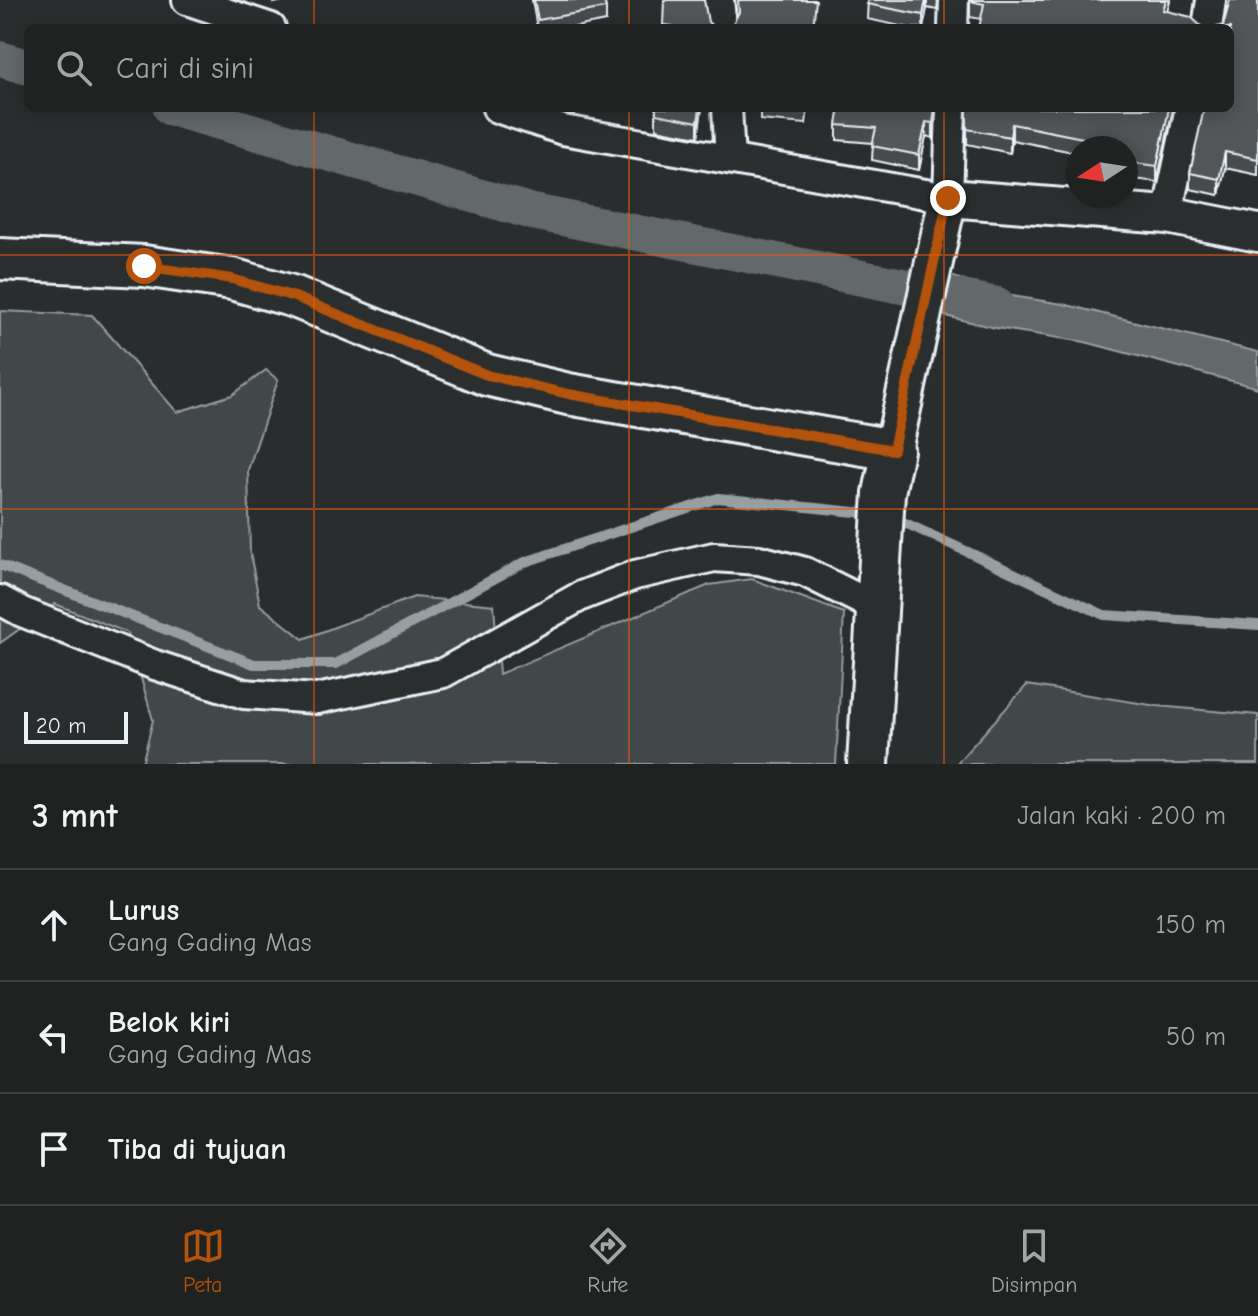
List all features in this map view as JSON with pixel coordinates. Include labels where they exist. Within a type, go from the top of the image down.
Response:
[{"type":"main road","points":[[0,259],[144,266],[232,279],[295,297],[487,375],[568,394],[896,434],[884,493],[868,764]]},
{"type":"street","points":[[187,0],[259,24]]},
{"type":"street","points":[[719,0],[722,24]]},
{"type":"street","points":[[953,24],[954,0]]},
{"type":"street","points":[[1208,24],[1211,0]]},
{"type":"street","points":[[509,112],[563,130],[948,198],[1167,215],[1258,233]]},
{"type":"street","points":[[727,112],[730,159]]},
{"type":"street","points":[[896,434],[948,198],[951,112]]},
{"type":"street","points":[[1167,215],[1189,112]]},
{"type":"street","points":[[0,600],[22,612],[155,665],[244,694],[317,699],[443,673],[581,596],[635,575],[714,557],[759,560],[878,590]]},
{"type":"shaded area","points":[[954,277],[999,294],[1063,304],[1258,352],[1258,388],[1085,342],[996,328],[945,316]]},
{"type":"shaded area","points":[[0,311],[92,315],[177,412],[232,395],[266,370],[278,380],[248,470],[250,553],[260,605],[303,639],[414,597],[494,605],[499,674],[709,585],[752,579],[844,613],[836,764],[142,764],[153,720],[128,633],[55,604],[0,643]]},
{"type":"shaded area","points":[[1027,685],[1157,706],[1258,715],[1258,764],[956,764]]},
{"type":"building","points":[[534,0],[604,0],[606,8],[538,20]]},
{"type":"building","points":[[664,0],[704,0],[710,24],[663,24]]},
{"type":"building","points":[[738,0],[816,0],[813,24],[733,24],[739,12]]},
{"type":"building","points":[[868,0],[926,0],[923,15],[867,4]]},
{"type":"building","points":[[1166,0],[1163,10],[1191,17],[1199,24],[980,24],[984,4],[970,1]]},
{"type":"building","points":[[1230,0],[1258,0],[1258,159],[1225,152],[1219,179],[1190,173],[1203,112],[1234,112],[1234,24],[1224,24]]},
{"type":"building","points":[[656,112],[699,112],[698,122]]},
{"type":"building","points":[[839,112],[934,112],[933,123],[926,122],[919,155],[872,146],[876,128],[837,125]]},
{"type":"building","points":[[967,112],[1168,112],[1157,166],[1138,164],[1138,136],[1073,136],[1012,124],[1010,137],[967,129]]},
{"type":"waterway","points":[[0,59],[24,66]]},
{"type":"waterway","points":[[185,112],[533,212],[997,305]]},
{"type":"waterway","points":[[0,565],[254,664],[336,664],[525,562],[718,498],[874,514]]},
{"type":"waterway","points":[[890,516],[1104,615],[1258,625]]},
{"type":"route","points":[[144,266],[232,279],[295,297],[487,375],[568,394],[893,450],[948,198]]}]
